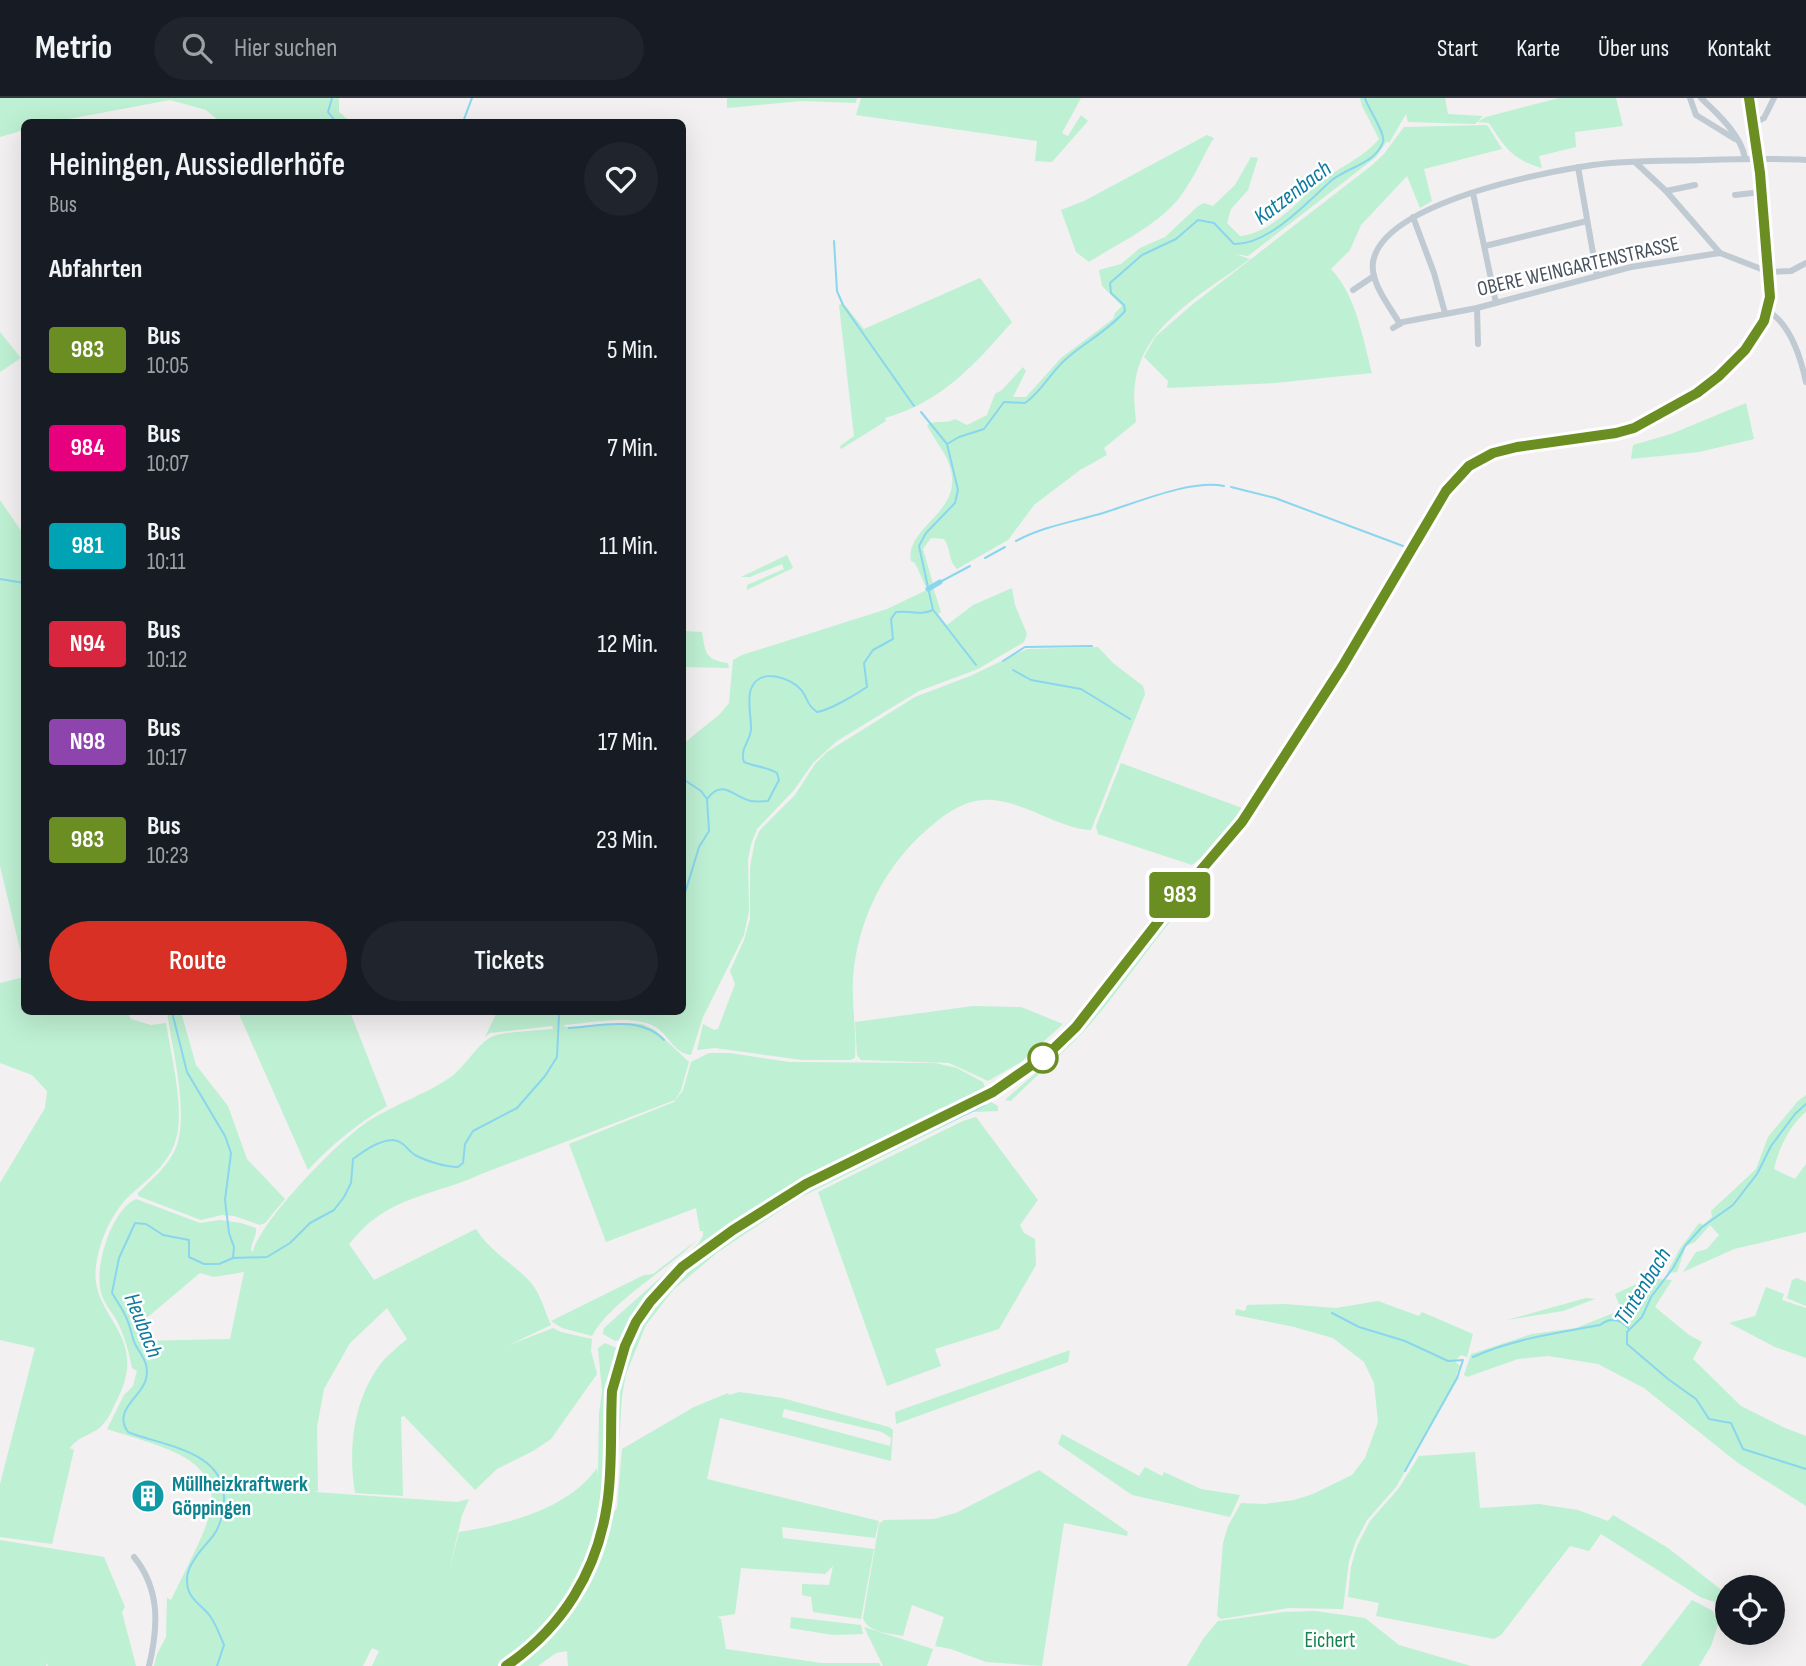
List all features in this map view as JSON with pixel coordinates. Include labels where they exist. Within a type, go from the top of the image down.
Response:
[{"type":"main road","points":[[506,1666],[543,1637],[562,1616],[588,1570],[597,1548],[607,1504],[612,1391],[616,1374],[636,1322],[665,1284],[682,1267],[733,1230],[806,1184],[1002,1087],[1049,1053],[1076,1027],[1172,904],[1242,822],[1342,667],[1446,491],[1469,466],[1493,453],[1517,447],[1634,428],[1677,406],[1719,376],[1757,333],[1768,312],[1769,272],[1755,123],[1749,98]]},
{"type":"street","points":[[1690,98],[1696,115],[1736,139]]},
{"type":"street","points":[[1701,98],[1730,128],[1744,151],[1745,158]]},
{"type":"street","points":[[1755,123],[1768,113],[1774,98]]},
{"type":"street","points":[[1400,324],[1374,276],[1376,252],[1390,233],[1442,202],[1578,167],[1745,158],[1806,160]]},
{"type":"street","points":[[1635,162],[1667,191],[1720,253],[1769,272],[1790,271],[1806,263]]},
{"type":"street","points":[[1578,167],[1597,276]]},
{"type":"street","points":[[1667,191],[1695,185]]},
{"type":"street","points":[[1473,192],[1496,303]]},
{"type":"street","points":[[1735,195],[1762,192]]},
{"type":"street","points":[[1413,217],[1434,273],[1445,313]]},
{"type":"street","points":[[1485,246],[1587,221]]},
{"type":"street","name":"OBERE WEINGARTENSTRASSE","points":[[1393,328],[1400,324],[1477,308],[1631,267],[1720,253]]},
{"type":"street","points":[[1353,290],[1374,276]]},
{"type":"street","points":[[1477,308],[1478,344]]},
{"type":"street","points":[[1768,312],[1778,319],[1803,358],[1806,382]]},
{"type":"street","points":[[134,1558],[144,1573],[157,1606],[156,1633],[149,1666]]},
{"type":"green space","points":[[0,98],[339,98],[339,112],[347,119],[216,119],[206,110],[170,100],[69,119],[21,119],[21,131],[0,137]]},
{"type":"green space","points":[[727,98],[857,98],[856,103],[801,101],[727,108]]},
{"type":"green space","points":[[861,98],[1081,98],[1062,133],[1068,136],[1081,115],[1088,121],[1052,162],[1035,161],[1037,141],[856,115]]},
{"type":"green space","points":[[1360,98],[1445,98],[1448,114],[1483,116],[1475,124],[1408,122],[1406,114],[1389,143],[1387,141],[1376,157],[1248,256],[1235,254],[1250,259],[1179,311],[1150,344],[1140,363],[1135,384],[1136,422],[1104,448],[1107,455],[1080,470],[1034,505],[1008,540],[957,569],[944,539],[931,538],[923,549],[933,584],[926,587],[915,563],[911,561],[912,548],[917,537],[943,506],[950,494],[952,480],[947,459],[927,425],[955,419],[967,425],[987,415],[995,394],[1023,367],[1026,371],[1013,397],[1026,397],[1061,358],[1113,319],[1122,306],[1102,286],[1099,270],[1121,264],[1140,248],[1165,237],[1198,206],[1204,203],[1213,206],[1235,185],[1251,157],[1258,158],[1248,190],[1231,209],[1227,223],[1240,236],[1265,228],[1276,221],[1316,186],[1379,139]]},
{"type":"green space","points":[[1559,98],[1616,98],[1623,126],[1575,132],[1576,147],[1539,156],[1542,168],[1511,152],[1489,123],[1477,122],[1486,117]]},
{"type":"green space","points":[[1485,125],[1502,149],[1424,169],[1432,201],[1420,208],[1407,176],[1361,225],[1350,250],[1331,269],[1353,304],[1372,373],[1275,383],[1167,388],[1168,381],[1144,357],[1155,337],[1193,304],[1371,166],[1384,154],[1404,127]]},
{"type":"green space","points":[[1207,135],[1214,138],[1194,175],[1182,194],[1163,214],[1089,262],[1076,252],[1061,210],[1084,201]]},
{"type":"green space","points":[[980,278],[1012,322],[970,367],[940,392],[905,411],[885,418],[886,421],[841,449],[840,446],[854,436],[839,305],[843,303],[864,329]]},
{"type":"green space","points":[[0,332],[21,358],[0,372]]},
{"type":"green space","points":[[1746,403],[1754,439],[1699,452],[1631,459],[1633,445],[1671,434]]},
{"type":"green space","points":[[0,500],[21,531],[21,954],[0,866]]},
{"type":"green space","points":[[787,555],[793,568],[747,590],[747,585],[784,569],[782,564],[750,577],[741,577]]},
{"type":"green space","points":[[933,587],[941,612],[938,614],[947,625],[973,605],[1012,588],[1015,605],[1027,634],[1024,642],[978,669],[919,691],[837,741],[813,763],[794,790],[757,829],[748,860],[749,911],[744,935],[703,1017],[691,1055],[680,1051],[661,1031],[648,1023],[612,1020],[564,1025],[630,1023],[642,1024],[655,1030],[689,1062],[681,1090],[675,1100],[401,1203],[373,1220],[349,1244],[374,1280],[476,1229],[489,1245],[532,1284],[551,1325],[507,1346],[553,1328],[592,1339],[591,1351],[597,1374],[551,1439],[497,1469],[475,1490],[404,1416],[401,1417],[403,1496],[355,1493],[352,1460],[355,1427],[363,1395],[382,1362],[407,1339],[387,1308],[350,1343],[324,1389],[317,1427],[318,1491],[315,1492],[457,1502],[469,1499],[462,1515],[449,1571],[459,1532],[496,1525],[535,1513],[570,1494],[597,1468],[598,1478],[602,1391],[598,1348],[605,1343],[619,1349],[609,1392],[605,1503],[594,1548],[572,1594],[544,1631],[503,1666],[372,1666],[379,1651],[372,1648],[363,1666],[154,1666],[166,1637],[167,1598],[171,1600],[201,1538],[212,1500],[206,1477],[184,1457],[107,1429],[124,1395],[133,1386],[137,1371],[132,1368],[122,1332],[104,1299],[99,1282],[102,1255],[112,1227],[127,1205],[136,1199],[200,1223],[220,1220],[256,1228],[251,1248],[253,1251],[259,1237],[286,1200],[357,1129],[451,1077],[489,1038],[507,1033],[553,1029],[552,1026],[490,1033],[485,1037],[496,1015],[686,1015],[686,742],[720,714],[729,703],[733,660],[887,609]],"holes":[[[244,1272],[230,1339],[138,1341],[143,1321],[200,1273],[214,1277]]]},
{"type":"green space","points":[[686,631],[702,632],[707,654],[715,660],[728,663],[729,668],[686,667]]},
{"type":"green space","points":[[1098,647],[1113,663],[1143,686],[1145,694],[1091,830],[1065,824],[997,800],[977,801],[952,810],[905,852],[892,868],[871,905],[854,967],[855,1058],[802,1060],[715,1048],[697,1050],[703,1024],[714,1030],[718,1029],[735,984],[730,971],[750,919],[750,867],[755,841],[760,830],[795,795],[815,764],[827,752],[915,697],[970,676],[1027,649]]},
{"type":"green space","points":[[1121,763],[1242,808],[1213,846],[1192,865],[1098,834],[1096,826]]},
{"type":"green space","points":[[1195,872],[1082,1017],[1043,1054],[998,1085],[992,1086],[1045,1047],[1068,1023],[1172,891]]},
{"type":"green space","points":[[1200,876],[1203,878],[1202,883],[1092,1022],[1011,1101],[1005,1100],[1048,1062],[1079,1029]]},
{"type":"green space","points":[[21,978],[21,1015],[129,1015],[131,1019],[151,1025],[166,1023],[179,1113],[176,1139],[168,1157],[120,1206],[106,1230],[100,1248],[96,1284],[123,1342],[127,1358],[126,1377],[106,1421],[70,1448],[74,1450],[52,1544],[0,1537],[0,1484],[35,1348],[0,1340],[0,1183],[45,1108],[47,1091],[32,1075],[0,1063],[0,983]]},
{"type":"green space","points":[[973,1006],[1021,1007],[1063,1024],[1021,1062],[988,1081],[949,1063],[861,1060],[857,1055],[855,1022]]},
{"type":"green space","points":[[168,1015],[182,1015],[196,1065],[228,1106],[247,1159],[285,1199],[265,1223],[260,1225],[222,1215],[201,1220],[138,1196],[174,1152],[181,1122],[179,1084]]},
{"type":"green space","points":[[239,1015],[351,1015],[387,1106],[345,1135],[308,1170]]},
{"type":"green space","points":[[709,1053],[730,1053],[789,1062],[935,1063],[957,1068],[983,1082],[986,1090],[978,1096],[939,1109],[891,1140],[846,1161],[686,1260],[625,1339],[615,1341],[603,1334],[604,1328],[698,1244],[703,1231],[700,1231],[696,1208],[606,1242],[569,1144],[674,1102],[683,1090],[691,1062]]},
{"type":"green space","points":[[1806,1095],[1806,1112],[1786,1138],[1774,1169],[1795,1179],[1806,1164],[1806,1232],[1734,1249],[1683,1272],[1696,1252],[1707,1249],[1719,1235],[1710,1225],[1695,1242],[1686,1246],[1677,1272],[1667,1273],[1679,1250],[1699,1223],[1703,1225],[1712,1217],[1711,1211],[1756,1169],[1768,1137]]},
{"type":"green space","points":[[991,1102],[998,1106],[998,1111],[973,1112],[799,1198],[718,1252],[673,1290],[646,1325],[626,1374],[622,1396],[616,1495],[612,1509],[610,1508],[613,1421],[620,1370],[637,1327],[663,1292],[711,1250],[778,1206],[981,1103]]},
{"type":"green space","points":[[976,1117],[1038,1200],[1020,1225],[1024,1233],[1035,1239],[1036,1265],[999,1329],[935,1349],[941,1366],[887,1386],[818,1192]]},
{"type":"green space","points":[[697,1240],[625,1298],[600,1323],[592,1336],[562,1328],[551,1321],[644,1275],[653,1274]]},
{"type":"green space","points":[[1797,1278],[1806,1282],[1806,1306],[1787,1298],[1792,1280]]},
{"type":"green space","points":[[1672,1280],[1655,1307],[1689,1335],[1702,1342],[1693,1359],[1741,1406],[1806,1436],[1806,1506],[1738,1463],[1644,1388],[1598,1364],[1548,1356],[1518,1359],[1467,1377],[1464,1375],[1471,1354],[1532,1334],[1576,1328],[1621,1310],[1615,1294],[1641,1282]]},
{"type":"green space","points":[[1766,1287],[1784,1294],[1782,1300],[1806,1308],[1806,1358],[1775,1347],[1729,1323],[1755,1316]]},
{"type":"green space","points":[[1586,1298],[1595,1299],[1563,1311],[1507,1320]]},
{"type":"green space","points":[[1378,1301],[1419,1316],[1422,1312],[1473,1334],[1467,1357],[1461,1355],[1455,1361],[1460,1366],[1456,1375],[1459,1377],[1396,1487],[1367,1520],[1356,1541],[1349,1561],[1343,1609],[1289,1608],[1221,1619],[1217,1616],[1223,1543],[1228,1526],[1241,1503],[1265,1504],[1294,1500],[1352,1475],[1365,1458],[1378,1422],[1374,1383],[1364,1362],[1333,1338],[1235,1315],[1236,1309],[1245,1311],[1247,1305],[1284,1304],[1336,1308]]},
{"type":"green space","points":[[1070,1350],[1068,1362],[896,1424],[895,1412]]},
{"type":"green space","points":[[739,1392],[782,1398],[893,1430],[891,1461],[720,1418],[707,1479],[879,1521],[875,1538],[782,1527],[783,1538],[874,1549],[861,1619],[813,1612],[811,1597],[802,1595],[802,1584],[829,1585],[833,1566],[825,1574],[741,1568],[735,1614],[717,1617],[721,1619],[726,1649],[821,1663],[879,1663],[881,1666],[568,1666],[567,1651],[556,1653],[538,1666],[512,1666],[549,1635],[584,1589],[600,1555],[610,1517],[617,1508],[622,1449],[694,1407],[728,1393]],"holes":[[[784,1409],[882,1432],[891,1438],[890,1446],[782,1417]]]},
{"type":"green space","points":[[1062,1434],[1139,1476],[1145,1467],[1162,1476],[1164,1472],[1201,1489],[1240,1495],[1230,1517],[1132,1495],[1058,1444]]},
{"type":"green space","points":[[1475,1452],[1480,1508],[1539,1504],[1578,1510],[1608,1521],[1613,1515],[1668,1548],[1715,1585],[1715,1602],[1700,1597],[1601,1534],[1589,1551],[1570,1546],[1501,1635],[1494,1639],[1376,1616],[1379,1603],[1348,1597],[1351,1567],[1357,1546],[1370,1521],[1399,1488],[1419,1456]]},
{"type":"green space","points":[[1039,1470],[1128,1532],[1127,1536],[1064,1523],[1042,1666],[986,1662],[935,1646],[944,1617],[912,1605],[903,1636],[869,1627],[863,1618],[879,1524],[884,1520],[934,1519],[956,1513]]},
{"type":"green space","points":[[0,1540],[104,1557],[125,1607],[122,1612],[136,1666],[48,1666],[47,1663],[46,1666],[0,1666]]},
{"type":"green space","points":[[1692,1600],[1713,1611],[1715,1634],[1699,1666],[1641,1666]]},
{"type":"green space","name":"Eichert","points":[[1315,1611],[1365,1618],[1399,1645],[1471,1666],[1187,1666],[1203,1639],[1218,1621],[1284,1612]]},
{"type":"green space","points":[[791,1617],[861,1625],[863,1634],[833,1635],[790,1628]]},
{"type":"green space","points":[[864,1627],[933,1649],[927,1666],[883,1666]]},
{"type":"waterway","points":[[332,98],[328,112],[334,119]]},
{"type":"waterway","points":[[464,119],[472,98]]},
{"type":"waterway","name":"Katzenbach","points":[[707,799],[723,789],[751,801],[768,801],[779,780],[777,773],[744,762],[743,752],[751,732],[750,693],[755,682],[768,676],[783,678],[797,686],[817,712],[829,708],[867,687],[864,663],[873,650],[893,639],[891,619],[896,612],[924,613],[933,610],[919,546],[926,533],[955,503],[958,490],[947,444],[984,429],[1004,402],[1025,403],[1066,359],[1118,318],[1125,311],[1124,305],[1111,293],[1110,283],[1142,255],[1176,239],[1198,220],[1214,223],[1234,244],[1261,238],[1287,221],[1332,180],[1368,160],[1379,149],[1383,138],[1365,98]]},
{"type":"waterway","points":[[834,241],[837,291],[843,305],[914,406]]},
{"type":"waterway","points":[[921,412],[947,444]]},
{"type":"waterway","points":[[1016,541],[1048,528],[1164,493],[1196,486],[1224,486]]},
{"type":"waterway","points":[[1231,487],[1275,498],[1403,546]]},
{"type":"waterway","points":[[985,558],[1005,547]]},
{"type":"waterway","points":[[940,582],[970,566]]},
{"type":"waterway","points":[[0,579],[21,582]]},
{"type":"waterway","points":[[928,589],[940,582]]},
{"type":"waterway","points":[[934,611],[976,665]]},
{"type":"waterway","points":[[1003,661],[1025,647],[1092,646]]},
{"type":"waterway","points":[[1013,670],[1031,680],[1081,689],[1130,719]]},
{"type":"waterway","name":"Heubach","points":[[686,781],[701,791],[707,799],[709,831],[699,847],[686,890]]},
{"type":"waterway","points":[[173,1015],[187,1072],[225,1136],[231,1153],[225,1200],[229,1233],[234,1247],[233,1258]]},
{"type":"waterway","name":"Heubach","points":[[217,1666],[224,1645],[212,1619],[189,1592],[187,1575],[192,1563],[220,1524],[224,1501],[222,1484],[215,1471],[203,1460],[128,1432],[124,1424],[126,1410],[143,1386],[147,1374],[146,1364],[135,1344],[127,1318],[112,1293],[119,1258],[135,1223],[146,1224],[163,1235],[189,1240],[189,1257],[204,1264],[219,1264],[233,1258],[267,1257],[290,1243],[310,1223],[334,1210],[351,1183],[353,1159],[377,1144],[388,1140],[397,1141],[419,1157],[458,1167],[463,1163],[465,1144],[473,1131],[517,1108],[545,1076],[557,1057],[559,1015]]},
{"type":"waterway","points":[[569,1028],[606,1024],[632,1025],[654,1032],[664,1040]]},
{"type":"waterway","name":"Tintenbach","points":[[1806,1104],[1771,1146],[1757,1174],[1733,1205],[1702,1227],[1685,1246],[1673,1268],[1651,1297],[1642,1317],[1627,1332],[1627,1344],[1696,1399],[1709,1419],[1731,1423],[1743,1449],[1806,1469]]},
{"type":"waterway","points":[[615,1439],[617,1404],[628,1354],[642,1323],[675,1281],[722,1244],[785,1204],[850,1169],[984,1105]]},
{"type":"waterway","points":[[1332,1313],[1359,1327],[1405,1341],[1448,1361],[1463,1360],[1457,1378],[1405,1471]]},
{"type":"waterway","points":[[1473,1357],[1519,1341],[1600,1325],[1612,1320],[1623,1323],[1629,1329]]},
{"type":"waterway","points":[[612,1506],[614,1479]]},
{"type":"bus line","name":"983","points":[[506,1666],[543,1637],[562,1616],[588,1570],[597,1548],[607,1504],[612,1391],[616,1374],[636,1322],[665,1284],[682,1267],[733,1230],[806,1184],[895,1142],[1006,1084],[1049,1053],[1076,1027],[1172,904],[1242,822],[1360,638],[1446,491],[1469,466],[1493,453],[1532,443],[1616,433],[1634,428],[1697,393],[1745,350],[1764,321],[1770,297],[1755,123],[1749,98]]},
{"type":"place","name":"Müllheizkraftwerk Göppingen","points":[[148,1496]]}]
